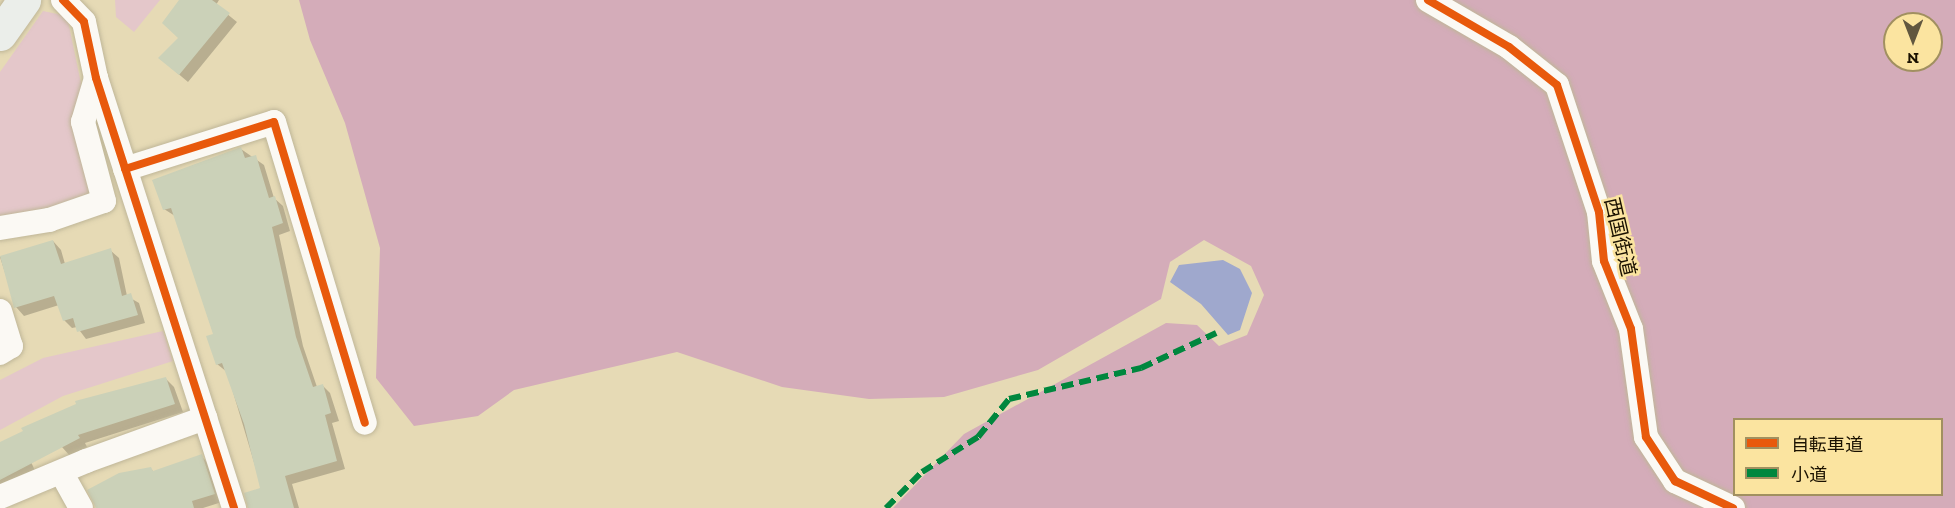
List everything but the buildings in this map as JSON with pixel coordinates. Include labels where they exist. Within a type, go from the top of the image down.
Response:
[{"type":"street","points":[[0,34],[24,0]]},
{"type":"street","points":[[63,0],[84,22],[96,78],[234,508]]},
{"type":"street","name":"西国街道","points":[[1428,0],[1509,47],[1557,85],[1599,212],[1604,261],[1631,329],[1646,437],[1675,481],[1733,508]]},
{"type":"street","points":[[0,228],[49,220],[104,201],[83,122],[96,78]]},
{"type":"street","points":[[125,168],[274,122],[365,423]]},
{"type":"street","points":[[0,311],[11,346],[0,353]]},
{"type":"street","points":[[0,497],[205,418]]},
{"type":"street","points":[[61,472],[81,508]]},
{"type":"shaded area","points":[[115,0],[160,0],[134,32],[116,17]]},
{"type":"shaded area","points":[[299,0],[1955,0],[1955,508],[893,508],[964,434],[1166,323],[1197,325],[1219,346],[1247,335],[1264,295],[1251,266],[1204,240],[1170,262],[1161,299],[1038,370],[944,397],[869,399],[782,387],[677,352],[514,390],[478,416],[414,426],[376,378],[380,248],[345,123],[310,40]]},
{"type":"shaded area","points":[[43,11],[67,16],[82,88],[92,197],[50,210],[0,219],[0,72]]},
{"type":"shaded area","points":[[163,331],[173,361],[63,396],[0,430],[0,380],[43,358]]},
{"type":"water","points":[[1223,260],[1240,269],[1252,293],[1240,330],[1228,335],[1201,304],[1170,282],[1179,265]]},
{"type":"marked path","points":[[886,508],[922,472],[978,437],[1009,399],[1141,368],[1216,333]]},
{"type":"cycle path","points":[[63,0],[84,22],[96,78],[234,508]]},
{"type":"cycle path","points":[[1428,0],[1509,47],[1557,85],[1599,212],[1604,261],[1631,329],[1646,437],[1675,481],[1733,508]]},
{"type":"cycle path","points":[[125,169],[274,122],[365,423]]}]
